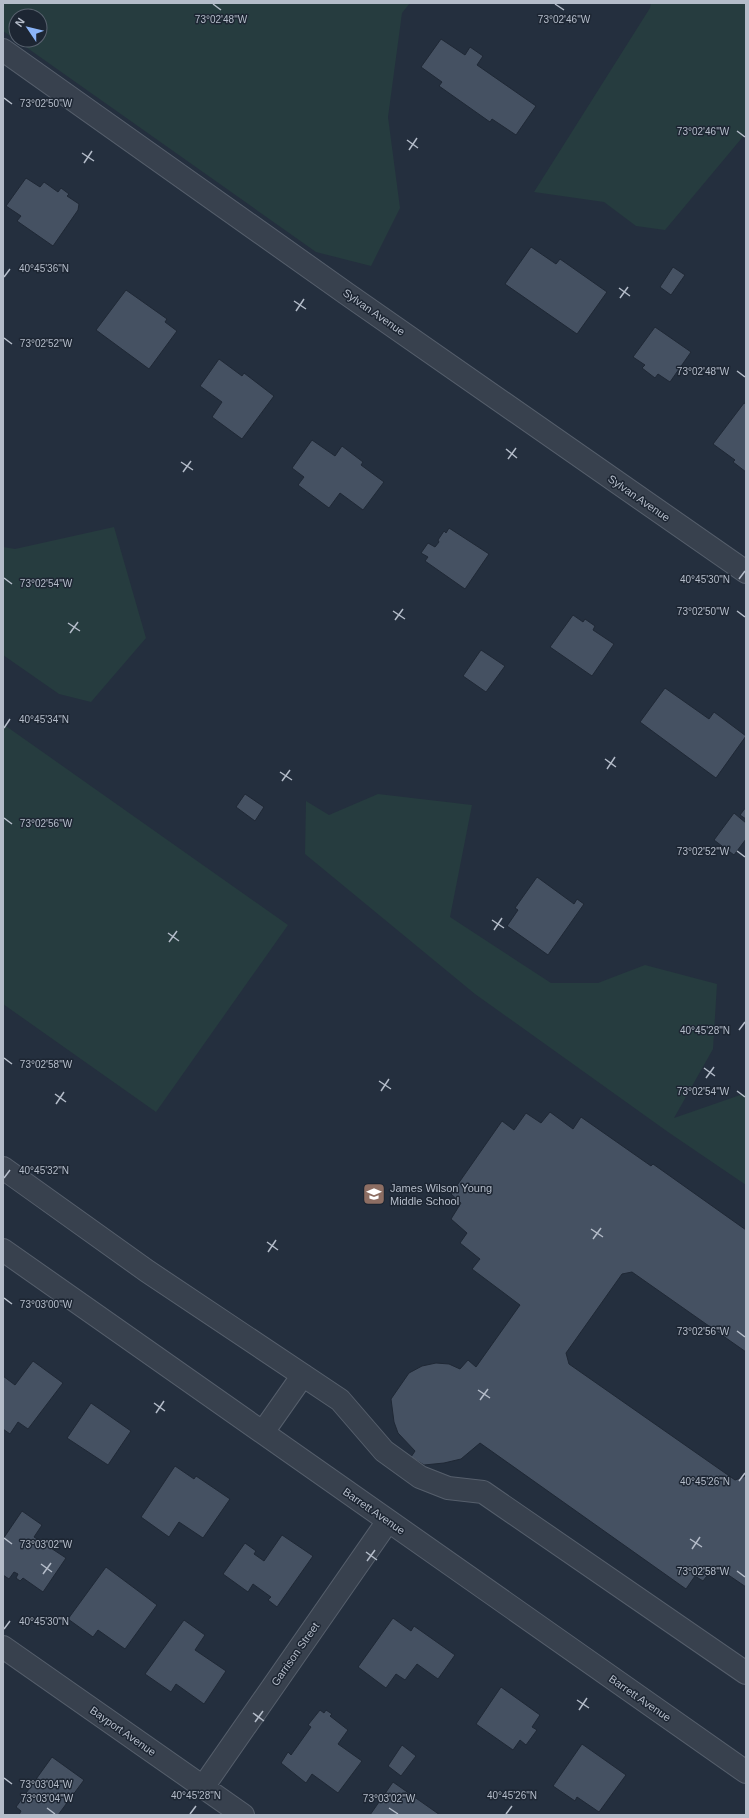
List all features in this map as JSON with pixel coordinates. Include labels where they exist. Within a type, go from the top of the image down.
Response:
[{"type":"street","name":"Sylvan Avenue","points":[[3,50],[347,294],[746,572]]},
{"type":"street","points":[[3,1168],[146,1271],[340,1400],[384,1451],[420,1477],[448,1488],[483,1492],[746,1673]]},
{"type":"street","name":"Barrett Avenue","points":[[3,1250],[746,1772]]},
{"type":"street","points":[[263,1432],[303,1376]]},
{"type":"street","name":"Garrison Street","points":[[203,1787],[388,1521]]},
{"type":"street","name":"Bayport Avenue","points":[[3,1647],[244,1815]]},
{"type":"green space","points":[[3,3],[410,3],[402,13],[388,117],[400,208],[371,266],[316,252],[27,48],[48,48],[48,8],[8,8],[8,35],[3,31]]},
{"type":"green space","points":[[651,3],[746,3],[746,133],[665,230],[636,226],[604,202],[534,192],[650,8]]},
{"type":"green space","points":[[114,527],[146,638],[91,702],[59,694],[3,655],[3,547],[15,549]]},
{"type":"green space","points":[[3,724],[288,925],[156,1112],[3,1004]]},
{"type":"green space","points":[[378,794],[472,805],[450,917],[551,983],[598,983],[645,965],[717,984],[713,1049],[674,1118],[746,1093],[746,1185],[668,1132],[475,994],[305,854],[306,801],[329,815]]},
{"type":"building","points":[[441,39],[465,55],[470,47],[483,56],[477,65],[536,106],[516,135],[492,119],[490,122],[439,86],[442,82],[421,67]]},
{"type":"building","points":[[26,178],[40,187],[44,182],[58,192],[61,188],[69,194],[67,196],[79,204],[78,210],[53,246],[17,221],[21,216],[6,206]]},
{"type":"building","points":[[531,247],[556,264],[560,259],[607,292],[577,334],[505,284]]},
{"type":"building","points":[[673,267],[685,275],[671,295],[660,287]]},
{"type":"building","points":[[126,290],[167,319],[165,322],[177,331],[149,369],[96,330]]},
{"type":"building","points":[[655,327],[691,352],[670,382],[658,374],[655,378],[642,368],[645,365],[633,357]]},
{"type":"building","points":[[219,359],[242,376],[244,373],[274,396],[242,439],[212,417],[222,402],[200,386]]},
{"type":"building","points":[[744,403],[746,404],[746,472],[733,462],[735,460],[713,444]]},
{"type":"building","points":[[312,440],[335,456],[342,446],[363,462],[361,465],[384,482],[363,510],[340,493],[329,508],[298,485],[304,477],[292,468]]},
{"type":"building","points":[[449,528],[489,554],[465,589],[425,561],[428,557],[421,553],[428,543],[435,547],[444,531],[446,533]]},
{"type":"building","points":[[573,615],[583,622],[585,619],[595,626],[593,630],[614,644],[592,676],[550,647]]},
{"type":"building","points":[[481,650],[505,666],[486,692],[463,676]]},
{"type":"building","points":[[665,688],[709,719],[714,712],[746,736],[716,778],[640,722]]},
{"type":"building","points":[[245,794],[264,807],[255,821],[236,807]]},
{"type":"building","points":[[746,807],[746,819],[740,815]]},
{"type":"building","points":[[734,813],[746,823],[746,839],[734,855],[714,840]]},
{"type":"building","points":[[537,877],[574,904],[577,899],[584,904],[548,955],[507,926],[518,910],[515,908]]},
{"type":"building","points":[[550,1112],[573,1129],[581,1117],[651,1166],[653,1164],[746,1230],[746,1352],[632,1272],[622,1274],[566,1353],[569,1364],[735,1480],[746,1476],[746,1587],[724,1572],[710,1572],[703,1581],[695,1576],[686,1589],[480,1443],[461,1459],[444,1463],[424,1465],[411,1457],[415,1451],[398,1433],[394,1422],[391,1399],[409,1373],[422,1366],[436,1363],[449,1364],[460,1369],[468,1360],[476,1367],[520,1305],[472,1269],[480,1259],[460,1243],[467,1233],[451,1219],[461,1203],[451,1194],[502,1121],[514,1130],[526,1113],[541,1123]]},
{"type":"building","points":[[33,1361],[63,1383],[28,1429],[18,1422],[10,1434],[3,1429],[3,1376],[15,1385]]},
{"type":"building","points":[[91,1403],[131,1431],[108,1465],[67,1438]]},
{"type":"building","points":[[175,1466],[194,1479],[196,1476],[230,1499],[203,1538],[179,1522],[169,1537],[141,1517]]},
{"type":"building","points":[[22,1511],[42,1525],[34,1537],[66,1558],[43,1592],[23,1578],[20,1581],[16,1578],[18,1574],[14,1572],[9,1579],[3,1575],[3,1539]]},
{"type":"building","points":[[282,1535],[313,1556],[277,1607],[268,1600],[271,1597],[253,1584],[248,1592],[223,1574],[245,1543],[256,1551],[254,1554],[264,1561]]},
{"type":"building","points":[[106,1567],[157,1605],[125,1649],[98,1630],[93,1637],[68,1619]]},
{"type":"building","points":[[393,1618],[411,1631],[414,1626],[455,1655],[438,1679],[417,1664],[405,1680],[396,1674],[386,1688],[358,1667]]},
{"type":"building","points":[[184,1620],[205,1635],[195,1650],[226,1671],[204,1704],[176,1684],[171,1692],[145,1674]]},
{"type":"building","points":[[501,1687],[540,1715],[532,1727],[537,1730],[526,1745],[520,1740],[513,1750],[476,1724]]},
{"type":"building","points":[[320,1710],[324,1713],[326,1710],[332,1714],[330,1716],[348,1730],[338,1744],[362,1761],[338,1793],[312,1774],[306,1783],[281,1763],[288,1752],[291,1755],[311,1727],[308,1725]]},
{"type":"building","points":[[582,1744],[626,1775],[599,1812],[577,1797],[575,1801],[553,1786]]},
{"type":"building","points":[[402,1745],[416,1756],[401,1776],[388,1766]]},
{"type":"building","points":[[52,1757],[84,1780],[58,1815],[19,1815],[21,1811],[16,1807]]},
{"type":"building","points":[[393,1782],[440,1815],[370,1815]]},
{"type":"place","name":"James Wilson Young Middle School","points":[[374,1194]]}]
